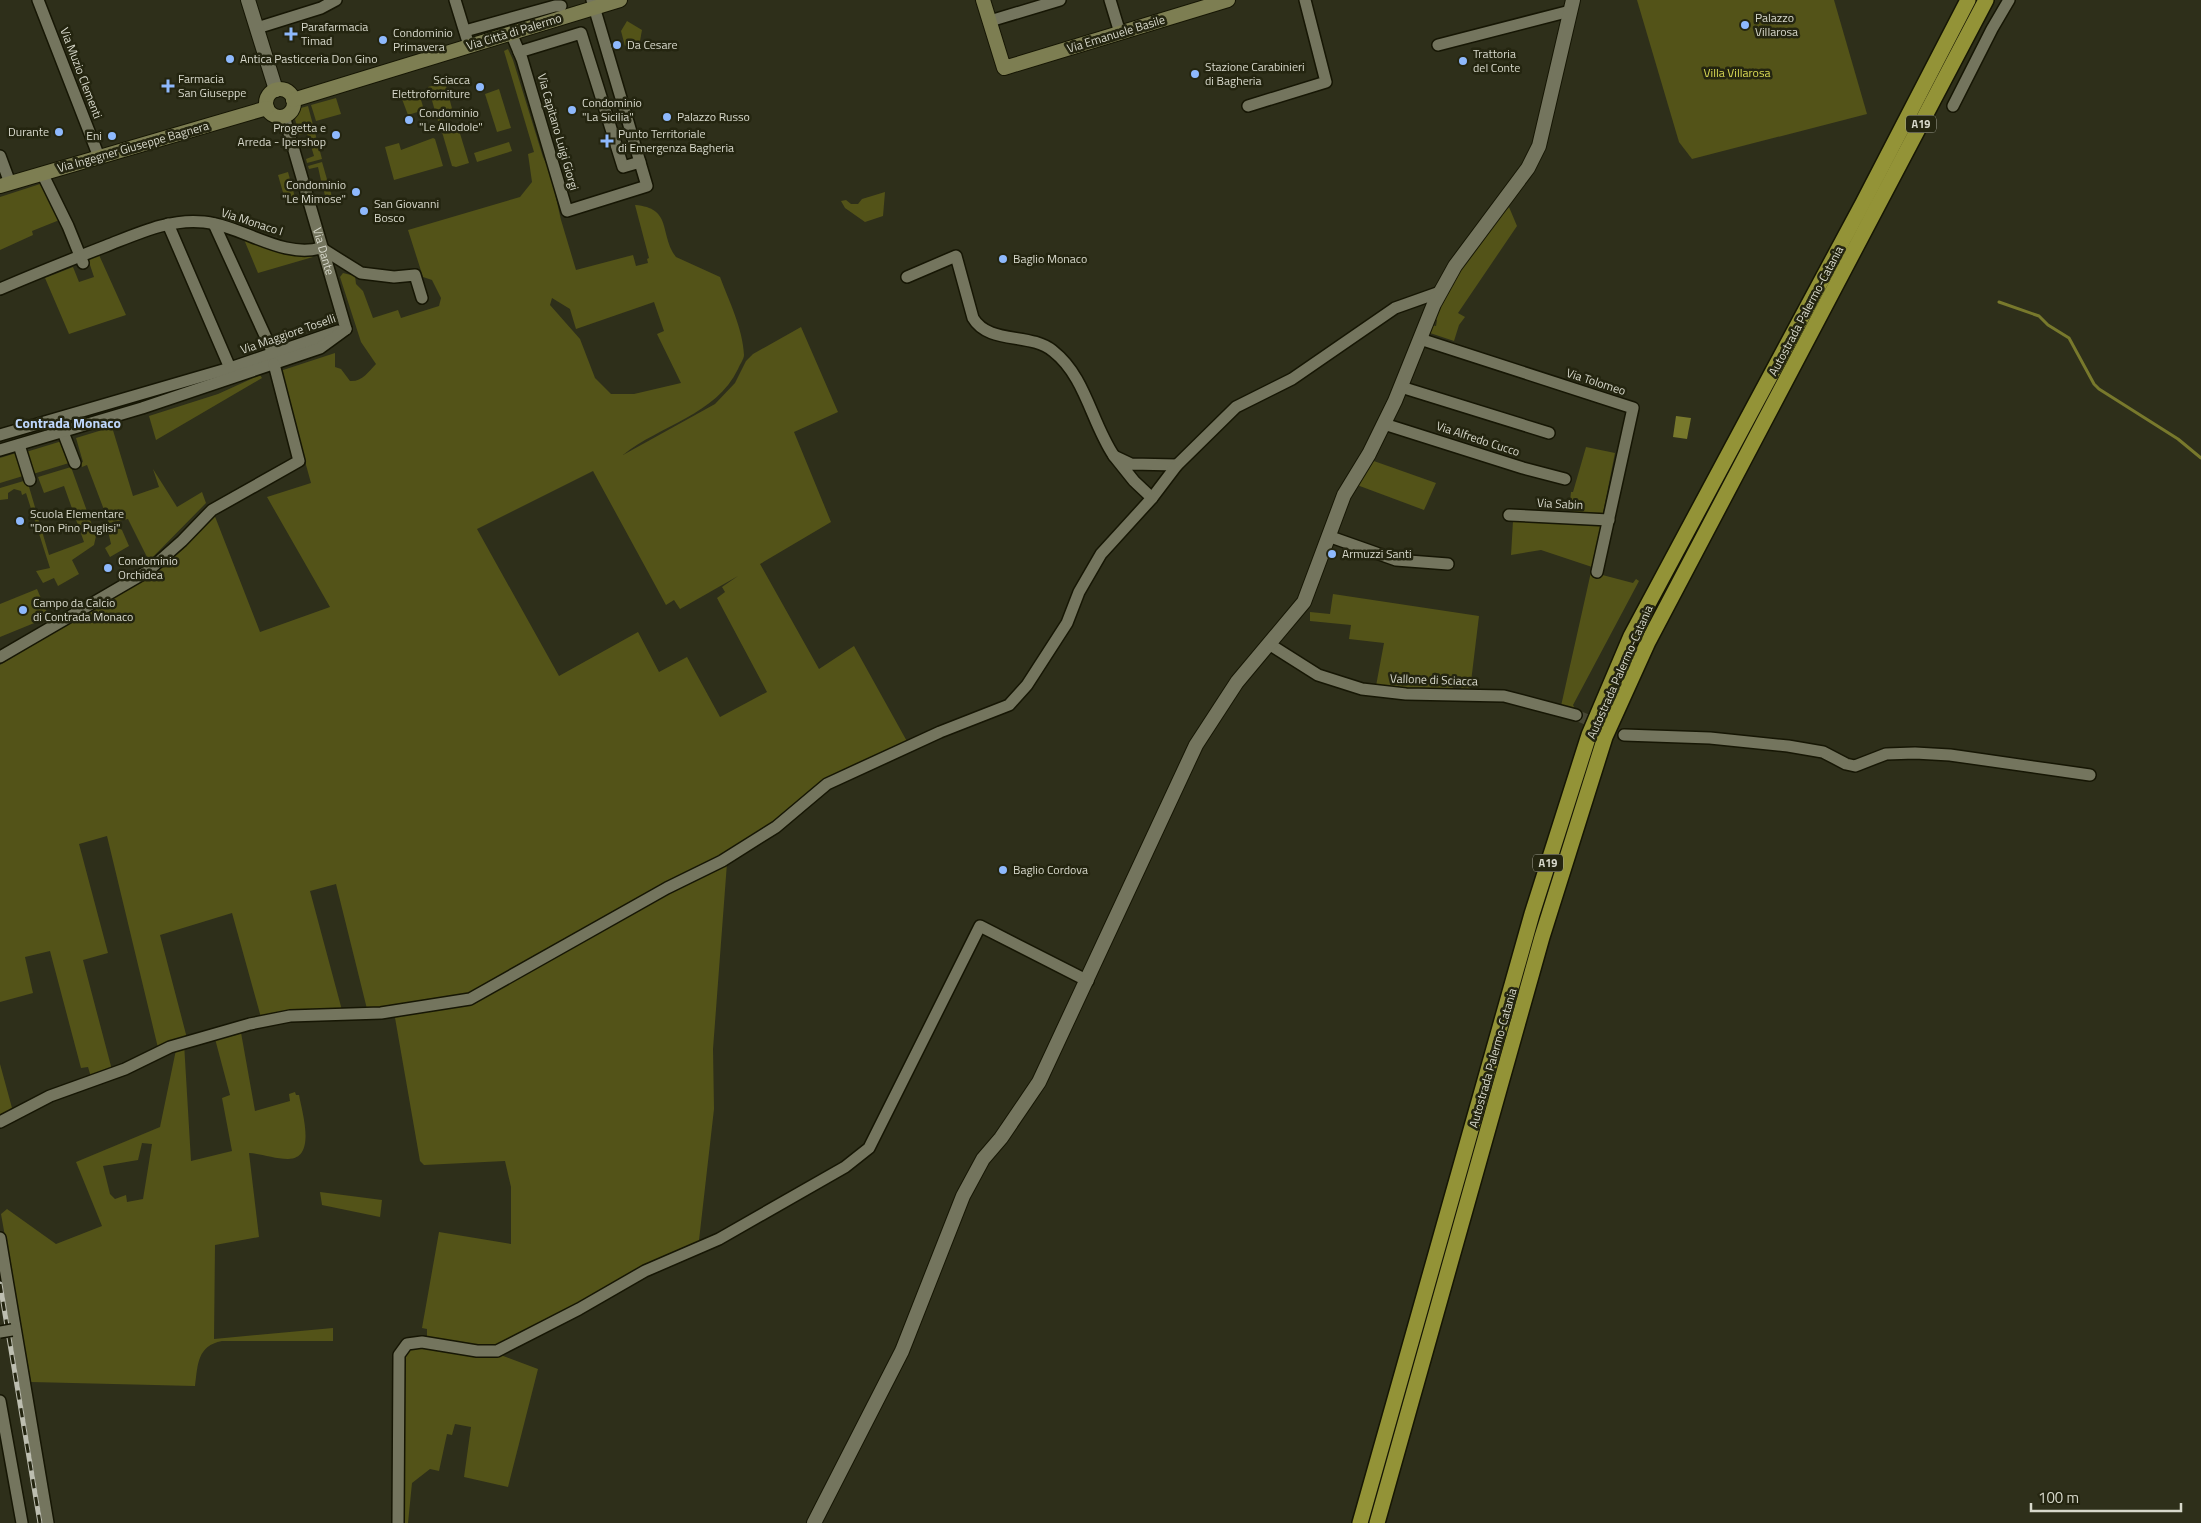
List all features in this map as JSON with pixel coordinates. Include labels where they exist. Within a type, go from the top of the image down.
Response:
[{"type":"highway","name":"Autostrada Palermo-Catania","points":[[1360,1523],[1532,914],[1589,735],[1631,636],[1863,203],[1968,0]]},
{"type":"highway","name":"Autostrada Palermo-Catania","points":[[1377,1523],[1542,938],[1606,737],[1648,642],[1986,0]]},
{"type":"main road","name":"Via Città di Palermo","points":[[293,100],[511,33],[563,8],[620,0]]},
{"type":"main road","points":[[983,0],[990,22]]},
{"type":"main road","name":"Via Emanuele Basile","points":[[990,22],[1004,68],[1221,1]]},
{"type":"main road","points":[[276,90],[286,91],[293,100],[291,111],[284,116],[274,116],[267,108],[267,97],[276,90]]},
{"type":"main road","name":"Via Ingegner Giuseppe Bagnera","points":[[5,185],[267,108]]},
{"type":"street","name":"Via Muzio Clementi","points":[[38,0],[98,157]]},
{"type":"street","points":[[248,0],[276,90]]},
{"type":"street","points":[[257,28],[321,8],[336,0]]},
{"type":"street","points":[[455,0],[469,45]]},
{"type":"street","points":[[990,22],[1060,0]]},
{"type":"street","points":[[1110,0],[1120,33]]},
{"type":"street","points":[[1248,106],[1326,82],[1306,0]]},
{"type":"street","points":[[1953,106],[2009,0]]},
{"type":"street","name":"Via Capitano Luigi Giorgi","points":[[511,33],[519,52],[567,211],[648,186],[593,4]]},
{"type":"street","points":[[465,31],[555,6],[563,8]]},
{"type":"street","points":[[814,1523],[902,1351],[963,1196],[983,1159],[1001,1138],[1039,1082],[1088,981],[1157,826],[1196,745],[1237,682],[1304,602],[1344,495],[1370,454],[1401,387],[1440,292],[1455,266],[1528,168],[1539,146],[1571,6],[1438,45]]},
{"type":"street","points":[[519,52],[581,33],[623,167],[640,162]]},
{"type":"street","points":[[590,62],[609,56]]},
{"type":"street","name":"Via Dante","points":[[284,116],[346,329]]},
{"type":"street","points":[[614,138],[632,133]]},
{"type":"street","points":[[0,156],[5,185]]},
{"type":"street","points":[[42,173],[82,260]]},
{"type":"street","name":"Via Monaco I","points":[[0,289],[82,260],[168,224],[203,221],[242,231],[283,247],[306,251],[321,248]]},
{"type":"street","points":[[168,224],[230,368]]},
{"type":"street","points":[[0,657],[148,570],[182,541],[212,510],[300,460],[274,358],[214,224]]},
{"type":"street","points":[[321,248],[361,273],[394,277],[415,275],[422,298]]},
{"type":"street","points":[[907,277],[956,256],[973,318],[977,326],[986,332],[1034,342],[1051,349],[1064,361],[1078,382],[1104,442],[1134,481],[1152,498]]},
{"type":"street","points":[[0,1122],[50,1096],[125,1069],[170,1047],[250,1024],[290,1016],[381,1013],[452,1004],[485,992],[658,893],[722,861],[776,827],[827,784],[940,732],[1009,705],[1027,685],[1068,623],[1079,592],[1101,554],[1152,498],[1177,465],[1236,407],[1292,378],[1395,308],[1440,292]]},
{"type":"street","name":"Via Maggiore Toselli","points":[[0,449],[142,408],[346,329]]},
{"type":"street","name":"Via Tolomeo","points":[[1420,339],[1632,408],[1597,572]]},
{"type":"street","name":"Via Maggiore Toselli","points":[[0,435],[230,368],[274,358]]},
{"type":"street","points":[[1401,387],[1548,433]]},
{"type":"street","name":"Via Alfredo Cucco","points":[[1384,424],[1523,468],[1565,478]]},
{"type":"street","points":[[63,432],[75,463]]},
{"type":"street","points":[[19,445],[30,480]]},
{"type":"street","points":[[1114,456],[1138,464],[1177,465]]},
{"type":"street","points":[[1134,481],[1131,472],[1133,466],[1138,464]]},
{"type":"street","name":"Via Sabin","points":[[1509,515],[1608,520]]},
{"type":"street","points":[[1328,536],[1396,560],[1448,564]]},
{"type":"street","name":"Vallone di Sciacca","points":[[1269,644],[1318,675],[1362,689],[1406,694],[1504,696],[1576,715]]},
{"type":"street","points":[[1624,735],[1710,738],[1788,746],[1823,752],[1846,764],[1855,766],[1886,754],[1914,753],[1950,755],[2090,775]]},
{"type":"street","points":[[398,1523],[399,1354],[407,1344],[422,1342],[477,1351],[496,1351],[579,1310],[645,1271],[719,1239],[844,1167],[868,1148],[980,926],[1088,981]]},
{"type":"street","points":[[0,1238],[9,1330],[48,1523]]},
{"type":"street","points":[[0,1401],[22,1523]]},
{"type":"green space","name":"Villa Villarosa","points":[[1637,0],[1834,0],[1867,114],[1692,159],[1679,142]]},
{"type":"green space","points":[[627,21],[642,30],[640,41],[625,46],[621,31]]},
{"type":"green space","points":[[508,49],[513,60],[543,157],[550,171],[561,220],[576,270],[633,255],[636,266],[648,263],[647,259],[649,258],[635,205],[647,207],[655,211],[660,217],[676,257],[720,277],[741,335],[744,357],[728,385],[716,398],[702,409],[653,435],[623,455],[715,404],[735,383],[746,361],[753,354],[801,327],[838,412],[794,432],[831,522],[760,564],[819,669],[854,646],[909,745],[827,784],[727,863],[713,1049],[714,1109],[698,1249],[495,1353],[538,1369],[508,1487],[464,1477],[471,1427],[455,1424],[452,1435],[447,1434],[439,1471],[430,1469],[412,1483],[408,1523],[398,1523],[399,1355],[407,1344],[427,1342],[427,1329],[422,1328],[439,1232],[511,1244],[511,1187],[505,1161],[424,1165],[420,1161],[394,1012],[368,1013],[336,884],[310,891],[343,1014],[262,1021],[232,913],[160,935],[188,1042],[184,1043],[191,1161],[232,1151],[222,1098],[230,1095],[214,1035],[240,1027],[255,1111],[290,1101],[289,1094],[295,1092],[296,1095],[299,1095],[306,1133],[302,1151],[297,1157],[283,1159],[249,1153],[259,1237],[215,1245],[214,1339],[333,1328],[333,1341],[222,1341],[214,1343],[200,1357],[195,1386],[31,1382],[1,1214],[7,1209],[56,1244],[102,1226],[76,1162],[160,1127],[177,1045],[159,1052],[107,836],[79,844],[108,953],[83,960],[112,1070],[91,1077],[88,1067],[81,1068],[50,951],[25,957],[33,993],[0,1002],[0,665],[157,570],[183,549],[197,530],[214,514],[260,632],[330,607],[267,497],[311,483],[280,371],[335,353],[335,367],[341,369],[350,381],[358,380],[364,376],[376,364],[361,342],[340,277],[343,273],[355,276],[356,284],[363,291],[373,318],[398,310],[401,318],[439,306],[441,298],[432,280],[423,277],[408,230],[520,197],[532,182],[528,154],[534,152],[504,51]],"holes":[[[552,298],[570,309],[576,329],[654,302],[664,331],[657,334],[681,383],[634,394],[611,394],[595,378],[580,339],[550,305]],[[593,471],[666,605],[674,600],[680,609],[738,576],[722,587],[725,592],[717,598],[767,692],[720,717],[687,657],[659,672],[638,632],[559,676],[477,529]],[[142,1143],[152,1144],[143,1199],[127,1202],[126,1195],[115,1199],[110,1194],[103,1166],[138,1160]]]},
{"type":"green space","points":[[445,82],[454,116],[438,121],[428,87]]},
{"type":"green space","points":[[499,89],[511,128],[497,132],[485,94]]},
{"type":"green space","points":[[419,93],[424,110],[408,115],[402,99]]},
{"type":"green space","points":[[336,98],[341,114],[316,121],[311,105]]},
{"type":"green space","points":[[308,106],[322,159],[307,163],[306,159],[314,156],[307,133],[299,135],[294,115],[297,109]]},
{"type":"green space","points":[[458,127],[469,163],[456,167],[452,166],[442,132]]},
{"type":"green space","points":[[433,138],[435,139],[443,166],[394,180],[385,147],[399,143],[401,150]]},
{"type":"green space","points":[[509,142],[512,151],[477,162],[474,153]]},
{"type":"green space","points":[[322,162],[333,200],[320,203],[319,201],[326,199],[323,188],[316,190],[315,187],[322,185],[318,167],[309,169],[308,166]]},
{"type":"green space","points":[[288,172],[296,201],[286,203],[278,175]]},
{"type":"green space","points":[[40,184],[62,219],[32,231],[33,235],[0,250],[0,197]]},
{"type":"green space","points":[[885,192],[883,216],[865,222],[845,208],[841,201],[846,200],[851,204],[858,204],[862,199]]},
{"type":"green space","points":[[1509,207],[1517,226],[1458,313],[1465,317],[1459,325],[1454,341],[1427,332],[1431,325],[1436,326],[1437,320],[1434,318],[1456,274],[1476,245]]},
{"type":"green space","points":[[243,237],[281,251],[313,257],[258,273]]},
{"type":"green space","points":[[99,255],[126,315],[69,334],[45,278],[73,267],[79,282],[94,277],[88,259]]},
{"type":"green space","points":[[260,375],[262,378],[156,440],[149,416],[218,394]]},
{"type":"green space","points":[[112,427],[133,496],[159,487],[153,469],[177,507],[202,492],[206,503],[149,561],[128,519],[109,523],[87,465],[82,467],[81,463],[83,462],[76,438]]},
{"type":"green space","points":[[62,441],[69,463],[33,474],[26,452]]},
{"type":"green space","points":[[1586,447],[1615,453],[1603,513],[1569,512],[1571,492],[1573,492]]},
{"type":"green space","points":[[16,453],[23,476],[0,483],[0,458]]},
{"type":"green space","points":[[1371,460],[1436,483],[1424,510],[1357,485]]},
{"type":"green space","points":[[71,467],[96,536],[94,545],[72,560],[79,574],[58,586],[54,578],[43,583],[36,571],[50,568],[26,493],[22,495],[21,491],[14,489],[8,493],[8,499],[0,500],[0,488],[27,480],[49,555],[84,542],[64,486],[44,493],[38,477]]},
{"type":"green space","points":[[1513,521],[1601,525],[1592,567],[1541,550],[1511,555]]},
{"type":"green space","points":[[118,528],[122,530],[129,546],[110,557],[105,548],[111,544],[108,531]]},
{"type":"green space","points":[[1591,572],[1633,583],[1636,579],[1639,581],[1573,705],[1575,709],[1561,706]]},
{"type":"green space","name":"Campo da Calcio di Contrada Monaco","points":[[37,589],[49,617],[0,637],[0,604]]},
{"type":"green space","points":[[1333,594],[1479,616],[1470,690],[1461,690],[1461,685],[1455,684],[1452,689],[1424,690],[1376,686],[1384,643],[1349,639],[1351,625],[1310,621],[1310,612],[1330,614]]},
{"type":"green space","points":[[0,1064],[12,1108],[0,1116]]},
{"type":"green space","points":[[320,1192],[382,1200],[380,1217],[322,1205]]},
{"type":"shaded area","points":[[1676,416],[1691,418],[1687,439],[1673,437]]},
{"type":"waterway","points":[[1999,302],[2039,316],[2048,325],[2069,338],[2094,384],[2099,389],[2178,439],[2201,458]]},
{"type":"tunnel","points":[[1576,715],[1624,735]]},
{"type":"railway","points":[[0,1284],[40,1523]]},
{"type":"place","name":"Palazzo Villarosa","points":[[1745,25]]},
{"type":"place","name":"Parafarmacia Timad","points":[[291,34]]},
{"type":"place","name":"Condominio Primavera","points":[[383,40]]},
{"type":"place","name":"Da Cesare","points":[[617,45]]},
{"type":"place","name":"Antica Pasticceria Don Gino","points":[[230,59]]},
{"type":"place","name":"Trattoria del Conte","points":[[1463,61]]},
{"type":"place","name":"Stazione Carabinieri di Bagheria","points":[[1195,74]]},
{"type":"place","name":"Farmacia San Giuseppe","points":[[168,86]]},
{"type":"place","name":"Sciacca Elettroforniture","points":[[480,87]]},
{"type":"place","name":"Condominio \"La Sicilia\"","points":[[572,110]]},
{"type":"place","name":"Palazzo Russo","points":[[667,117]]},
{"type":"place","name":"Condominio \"Le Allodole\"","points":[[409,120]]},
{"type":"place","name":"Durante","points":[[59,132]]},
{"type":"place","name":"Progetta e Arreda - Ipershop","points":[[336,135]]},
{"type":"place","name":"Eni","points":[[112,136]]},
{"type":"place","name":"Punto Territoriale di Emergenza Bagheria","points":[[607,141]]},
{"type":"place","name":"Condominio \"Le Mimose\"","points":[[356,192]]},
{"type":"place","name":"San Giovanni Bosco","points":[[364,211]]},
{"type":"place","name":"Baglio Monaco","points":[[1003,259]]},
{"type":"place","name":"Scuola Elementare \"Don Pino Puglisi\"","points":[[20,521]]},
{"type":"place","name":"Armuzzi Santi","points":[[1332,554]]},
{"type":"place","name":"Condominio Orchidea","points":[[108,568]]},
{"type":"place","name":"Campo da Calcio di Contrada Monaco","points":[[23,610]]},
{"type":"place","name":"Baglio Cordova","points":[[1003,870]]},
{"type":"district","name":"Contrada Monaco","points":[[68,423]]}]
